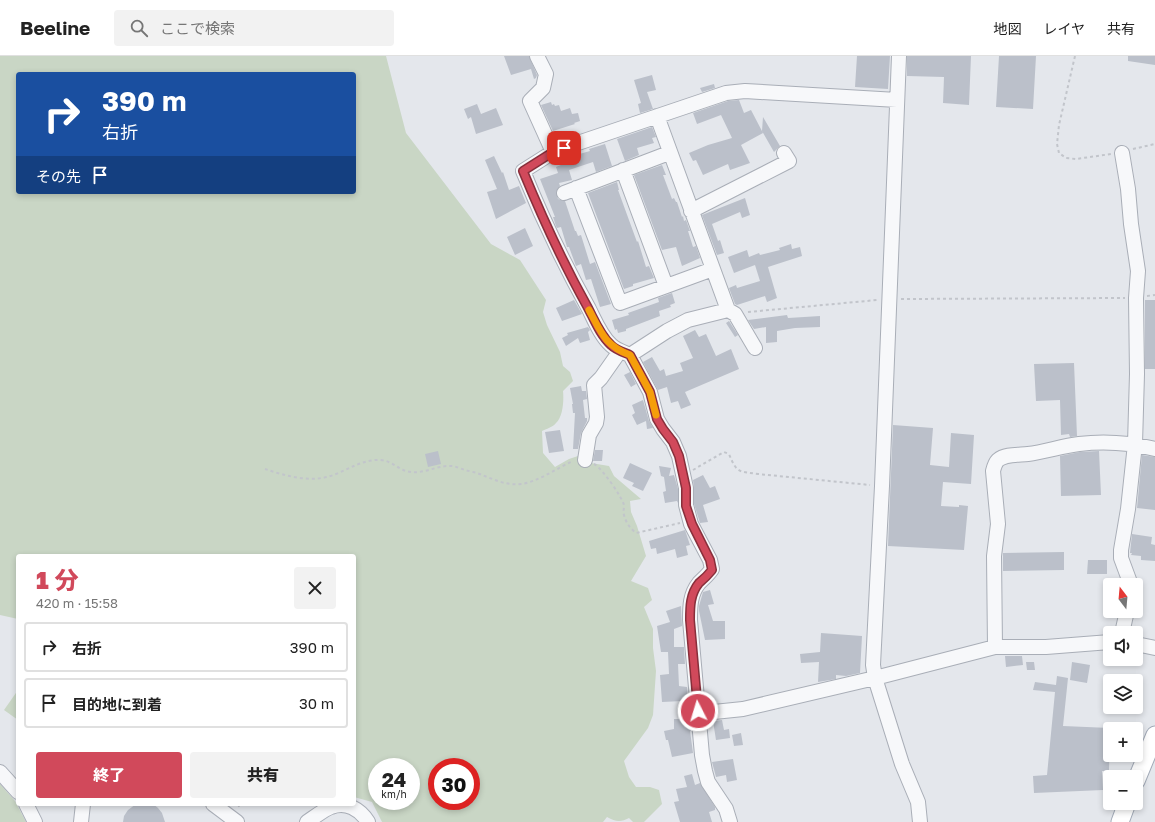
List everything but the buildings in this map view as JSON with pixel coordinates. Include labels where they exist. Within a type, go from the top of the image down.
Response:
[{"type":"main road","points":[[1141,770],[1155,735]]},
{"type":"main road","points":[[1120,822],[1124,810]]},
{"type":"street","points":[[537,56],[546,74],[543,88],[530,101],[553,152]]},
{"type":"street","points":[[899,56],[882,486],[873,665],[875,678],[902,764],[918,802],[920,822]]},
{"type":"street","points":[[730,822],[726,809],[708,782],[702,755],[690,606],[693,593],[712,570],[710,560],[690,520],[686,506],[686,488],[679,456],[673,442],[657,419],[650,392],[625,353],[611,346],[585,303],[535,200],[523,171],[553,152],[726,94],[744,91],[897,100]]},
{"type":"street","points":[[657,116],[669,153],[731,312],[755,348]]},
{"type":"street","points":[[669,153],[570,190],[620,302],[713,269]]},
{"type":"street","points":[[691,211],[789,161],[784,153]]},
{"type":"street","points":[[1122,153],[1138,271],[1136,298],[1137,374],[1135,444],[1128,510],[1121,550],[1121,558],[1128,578]]},
{"type":"street","points":[[623,170],[666,286]]},
{"type":"street","points":[[585,460],[589,435],[596,423],[597,417],[594,385],[600,378],[625,353],[688,320],[731,312]]},
{"type":"street","points":[[995,647],[994,556],[998,524],[993,471],[1000,459],[1078,444],[1135,444],[1155,449]]},
{"type":"street","points":[[698,711],[714,712],[743,709],[875,678],[995,647],[1046,647],[1103,643]]},
{"type":"street","points":[[1143,645],[1155,648]]},
{"type":"street","points":[[0,772],[16,790]]},
{"type":"street","points":[[27,806],[35,822]]},
{"type":"street","points":[[81,822],[83,806]]},
{"type":"street","points":[[215,806],[230,821]]},
{"type":"street","points":[[307,822],[330,807],[336,806]]},
{"type":"street","points":[[345,806],[359,810],[368,822]]},
{"type":"path","points":[[1075,56],[1059,125],[1057,144],[1059,153],[1066,158],[1076,159],[1122,153],[1155,144]]},
{"type":"path","points":[[731,312],[889,299],[1136,298],[1155,295]]},
{"type":"path","points":[[684,476],[724,452],[729,454],[735,468],[740,471],[882,486]]},
{"type":"path","points":[[265,469],[279,474],[309,479],[335,475],[363,462],[383,460],[406,471],[426,471],[452,466],[495,481],[507,484],[521,484],[539,478],[576,460],[585,460],[598,466],[604,473],[620,496],[624,505],[624,514],[629,526],[636,533],[662,528],[690,520]]},
{"type":"green space","points":[[0,56],[386,56],[406,133],[491,244],[520,260],[546,300],[543,312],[547,325],[560,352],[563,366],[570,372],[573,381],[563,391],[560,417],[553,426],[542,431],[543,453],[555,467],[569,459],[584,454],[591,463],[609,466],[614,476],[641,499],[630,501],[631,512],[646,556],[631,581],[648,588],[652,600],[644,607],[653,629],[653,648],[656,671],[653,715],[648,728],[624,761],[629,777],[636,787],[650,787],[659,790],[662,804],[644,822],[633,822],[629,818],[616,821],[607,817],[603,822],[382,822],[376,810],[420,810],[420,758],[368,758],[368,801],[356,798],[356,554],[16,554],[16,619],[0,615]]},
{"type":"green space","points":[[16,693],[16,719],[4,710]]},
{"type":"green space","points":[[0,784],[15,801],[16,806],[18,806],[26,822],[0,822]]},
{"type":"slow traffic","points":[[589,310],[611,346],[630,355],[650,392],[656,415]]},
{"type":"route","points":[[564,148],[553,152],[523,171],[568,269],[603,335],[611,346],[630,355],[650,392],[657,419],[673,442],[679,456],[686,488],[686,506],[692,524],[710,560],[712,570],[693,593],[690,606],[698,711]]}]
